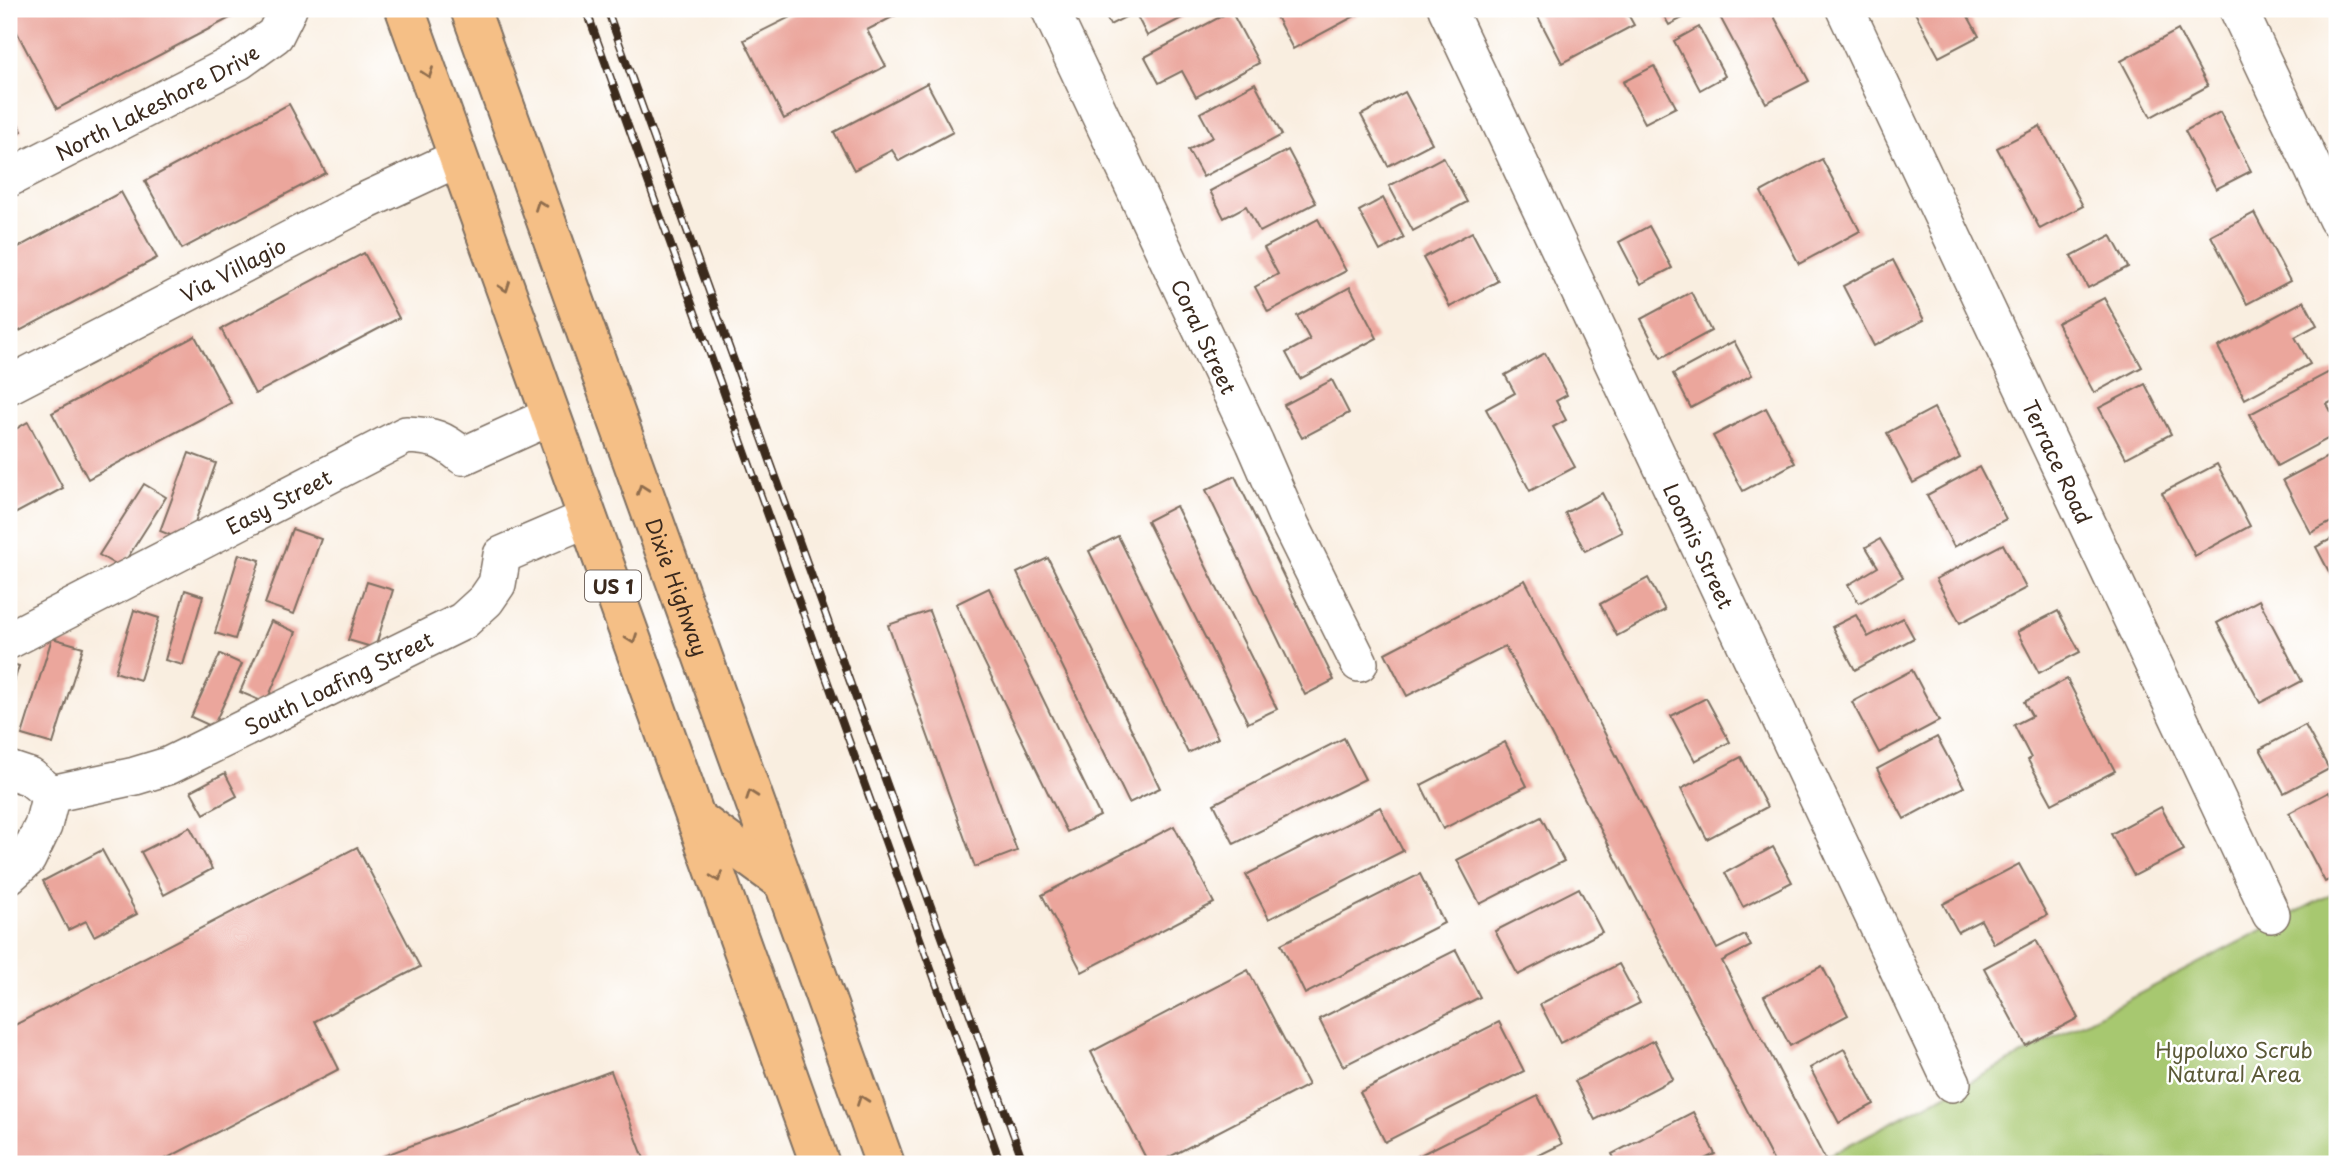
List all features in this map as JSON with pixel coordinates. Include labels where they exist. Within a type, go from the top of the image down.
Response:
[{"type":"main road","name":"US 1","points":[[405,9],[820,1164]]},
{"type":"main road","name":"Dixie Highway","points":[[470,9],[885,1164]]},
{"type":"main road","points":[[696,819],[783,883]]},
{"type":"street","name":"North Lakeshore Drive","points":[[9,178],[239,61],[275,35],[288,9]]},
{"type":"street","name":"Coral Street","points":[[1050,9],[1255,443],[1291,526],[1359,663]]},
{"type":"street","name":"Loomis Street","points":[[1447,9],[1952,1083]]},
{"type":"street","name":"Terrace Road","points":[[1845,9],[2271,914]]},
{"type":"street","points":[[2238,9],[2337,219]]},
{"type":"street","name":"Via Villagio","points":[[9,386],[359,204],[458,159]]},
{"type":"street","name":"Easy Street","points":[[9,640],[406,435],[432,436],[446,442],[463,456],[551,416]]},
{"type":"street","name":"South Loafing Street","points":[[51,794],[168,766],[463,621],[486,600],[497,584],[502,555],[588,518]]},
{"type":"street","points":[[9,770],[30,777],[51,794],[43,826],[27,859],[9,875]]},
{"type":"green space","name":"Hypoluxo Scrub Natural Area","points":[[2337,891],[2337,1164],[1812,1164]]},
{"type":"building","points":[[9,9],[247,9],[57,109],[9,17]]},
{"type":"building","points":[[806,9],[908,9],[867,30],[886,66],[784,119],[744,40]]},
{"type":"building","points":[[1102,9],[1183,9],[1186,16],[1147,36],[1135,12],[1110,25]]},
{"type":"building","points":[[1272,9],[1368,9],[1293,49]]},
{"type":"building","points":[[1534,9],[1625,9],[1634,25],[1562,63]]},
{"type":"building","points":[[1660,9],[1700,9],[1669,25]]},
{"type":"building","points":[[1731,9],[1770,9],[1809,81],[1766,103],[1719,15]]},
{"type":"building","points":[[1913,9],[1964,9],[1979,36],[1939,57]]},
{"type":"building","points":[[1231,11],[1259,63],[1196,97],[1182,71],[1159,83],[1145,57]]},
{"type":"building","points":[[1699,27],[1725,76],[1700,90],[1674,41]]},
{"type":"building","points":[[2178,30],[2208,86],[2151,117],[2121,61]]},
{"type":"building","points":[[1654,66],[1676,107],[1645,123],[1623,82]]},
{"type":"building","points":[[927,83],[953,132],[899,161],[892,150],[854,170],[834,132]]},
{"type":"building","points":[[1255,83],[1282,135],[1203,177],[1188,150],[1213,137],[1200,113]]},
{"type":"building","points":[[1405,92],[1432,143],[1388,166],[1361,115]]},
{"type":"building","points":[[289,104],[326,173],[182,249],[145,181]]},
{"type":"building","points":[[9,106],[22,131],[9,138]]},
{"type":"building","points":[[2220,112],[2251,171],[2216,189],[2185,131]]},
{"type":"building","points":[[2040,126],[2083,206],[2040,229],[1997,148]]},
{"type":"building","points":[[1288,150],[1316,203],[1260,232],[1246,206],[1224,218],[1210,191]]},
{"type":"building","points":[[1443,157],[1467,202],[1413,231],[1389,186]]},
{"type":"building","points":[[1822,159],[1860,231],[1799,264],[1761,192]]},
{"type":"building","points":[[121,192],[157,258],[14,334],[9,325],[9,252]]},
{"type":"building","points":[[1383,198],[1404,238],[1380,251],[1359,211]]},
{"type":"building","points":[[2254,213],[2290,281],[2247,304],[2211,236]]},
{"type":"building","points":[[1318,219],[1346,271],[1268,312],[1255,287],[1278,274],[1264,248]]},
{"type":"building","points":[[1649,226],[1672,268],[1641,284],[1619,242]]},
{"type":"building","points":[[1472,232],[1498,281],[1450,307],[1423,258]]},
{"type":"building","points":[[2111,235],[2128,267],[2088,288],[2071,256]]},
{"type":"building","points":[[364,253],[399,318],[255,394],[221,329]]},
{"type":"building","points":[[1893,260],[1924,320],[1874,346],[1843,286]]},
{"type":"building","points":[[1350,287],[1377,338],[1300,379],[1286,353],[1310,340],[1297,316]]},
{"type":"building","points":[[1691,292],[1711,331],[1661,358],[1641,319]]},
{"type":"building","points":[[2104,298],[2142,367],[2094,393],[2057,323]]},
{"type":"building","points":[[2304,301],[2317,325],[2295,337],[2310,364],[2245,399],[2218,347]]},
{"type":"building","points":[[195,336],[231,403],[88,479],[52,413]]},
{"type":"building","points":[[1734,341],[1752,375],[1691,408],[1673,374]]},
{"type":"building","points":[[1545,353],[1567,395],[1556,401],[1566,420],[1553,427],[1575,467],[1530,491],[1486,409],[1515,393],[1505,375]]},
{"type":"building","points":[[2335,369],[2337,399],[2327,404],[2337,423],[2337,434],[2277,466],[2250,414]]},
{"type":"building","points":[[1332,380],[1349,413],[1302,438],[1284,405]]},
{"type":"building","points":[[2145,384],[2171,434],[2126,458],[2099,408]]},
{"type":"building","points":[[1766,408],[1795,463],[1743,491],[1713,436]]},
{"type":"building","points":[[1934,408],[1960,458],[1913,483],[1887,433]]},
{"type":"building","points":[[28,422],[63,488],[9,517],[9,433]]},
{"type":"building","points":[[2337,452],[2337,519],[2311,533],[2283,480]]},
{"type":"building","points":[[189,453],[216,463],[188,542],[160,531]]},
{"type":"building","points":[[2217,464],[2250,526],[2195,556],[2162,493]]},
{"type":"building","points":[[1979,467],[2006,519],[1954,547],[1927,495]]},
{"type":"building","points":[[1235,476],[1334,680],[1305,695],[1206,490]]},
{"type":"building","points":[[144,484],[166,497],[121,568],[99,555]]},
{"type":"building","points":[[1602,493],[1622,532],[1585,551],[1565,513]]},
{"type":"building","points":[[1176,506],[1277,709],[1248,723],[1147,521]]},
{"type":"building","points":[[292,529],[321,539],[294,614],[265,604]]},
{"type":"building","points":[[1118,536],[1218,738],[1188,753],[1089,551]]},
{"type":"building","points":[[2337,536],[2337,587],[2316,547]]},
{"type":"building","points":[[1880,539],[1903,577],[1859,603],[1848,585],[1878,567],[1866,547]]},
{"type":"building","points":[[2003,544],[2026,588],[1960,623],[1936,579]]},
{"type":"building","points":[[239,554],[260,560],[235,639],[215,633]]},
{"type":"building","points":[[1048,558],[1160,788],[1129,803],[1017,573]]},
{"type":"building","points":[[1648,578],[1665,610],[1617,636],[1600,604]]},
{"type":"building","points":[[1525,580],[1717,949],[1745,935],[1751,946],[1722,961],[1825,1159],[1816,1164],[1775,1164],[1505,646],[1407,696],[1385,653]]},
{"type":"building","points":[[367,582],[393,590],[375,648],[348,640]]},
{"type":"building","points":[[989,588],[1100,816],[1067,832],[956,604]]},
{"type":"building","points":[[185,590],[203,596],[183,665],[165,660]]},
{"type":"building","points":[[2259,600],[2302,681],[2260,703],[2217,623]]},
{"type":"building","points":[[134,610],[159,618],[140,680],[115,672]]},
{"type":"building","points":[[929,611],[1017,851],[975,867],[888,625]]},
{"type":"building","points":[[2058,611],[2080,652],[2039,673],[2017,632]]},
{"type":"building","points":[[1856,615],[1868,637],[1903,618],[1914,638],[1855,670],[1832,627]]},
{"type":"building","points":[[271,621],[296,632],[266,703],[240,692]]},
{"type":"building","points":[[52,638],[83,647],[53,744],[22,735]]},
{"type":"building","points":[[220,654],[242,664],[213,727],[191,717]]},
{"type":"building","points":[[9,663],[19,666],[9,698]]},
{"type":"building","points":[[1912,670],[1939,721],[1879,753],[1852,702]]},
{"type":"building","points":[[2067,679],[2115,771],[2052,804],[2028,760],[2031,758],[2014,725],[2032,716],[2024,702]]},
{"type":"building","points":[[1706,698],[1730,742],[1695,761],[1671,716]]},
{"type":"building","points":[[2305,725],[2329,769],[2284,793],[2260,749]]},
{"type":"building","points":[[1937,737],[1964,787],[1904,819],[1877,769]]},
{"type":"building","points":[[1344,738],[1365,779],[1234,844],[1214,804]]},
{"type":"building","points":[[1505,742],[1527,786],[1443,829],[1421,785]]},
{"type":"building","points":[[1741,757],[1767,807],[1707,839],[1681,789]]},
{"type":"building","points":[[225,773],[237,796],[204,814],[191,791]]},
{"type":"building","points":[[2329,792],[2337,807],[2337,876],[2325,882],[2289,813]]},
{"type":"building","points":[[1380,807],[1403,851],[1269,919],[1246,875]]},
{"type":"building","points":[[2161,807],[2184,850],[2134,876],[2111,834]]},
{"type":"building","points":[[1541,817],[1564,861],[1480,904],[1457,860]]},
{"type":"building","points":[[1174,826],[1214,903],[1082,972],[1042,895]]},
{"type":"building","points":[[190,827],[212,869],[164,895],[141,852]]},
{"type":"building","points":[[357,847],[420,967],[315,1021],[339,1069],[156,1164],[9,1164],[9,1028]]},
{"type":"building","points":[[1773,847],[1792,882],[1743,907],[1725,873]]},
{"type":"building","points":[[102,850],[137,914],[94,936],[86,921],[68,930],[43,881]]},
{"type":"building","points":[[2019,864],[2047,915],[1994,944],[1981,920],[1958,932],[1943,904]]},
{"type":"building","points":[[1420,874],[1444,923],[1305,994],[1281,944]]},
{"type":"building","points":[[1579,888],[1602,932],[1518,975],[1495,931]]},
{"type":"building","points":[[2036,940],[2078,1018],[2026,1046],[1984,968]]},
{"type":"building","points":[[1456,950],[1480,997],[1343,1066],[1319,1019]]},
{"type":"building","points":[[1619,964],[1640,1003],[1560,1043],[1540,1004]]},
{"type":"building","points":[[1822,966],[1848,1015],[1790,1046],[1764,996]]},
{"type":"building","points":[[1248,970],[1308,1085],[1156,1164],[1149,1164],[1091,1052]]},
{"type":"building","points":[[1499,1022],[1524,1071],[1385,1142],[1360,1092]]},
{"type":"building","points":[[1654,1040],[1673,1079],[1595,1120],[1575,1081]]},
{"type":"building","points":[[1844,1049],[1874,1104],[1839,1123],[1810,1068]]},
{"type":"building","points":[[611,1071],[646,1164],[386,1164],[383,1156]]},
{"type":"building","points":[[1538,1096],[1562,1144],[1521,1164],[1402,1164]]},
{"type":"building","points":[[1693,1112],[1715,1154],[1694,1164],[1617,1164],[1612,1154]]},
{"type":"railway","points":[[586,9],[1001,1164]]},
{"type":"railway","points":[[607,9],[1024,1164]]}]
